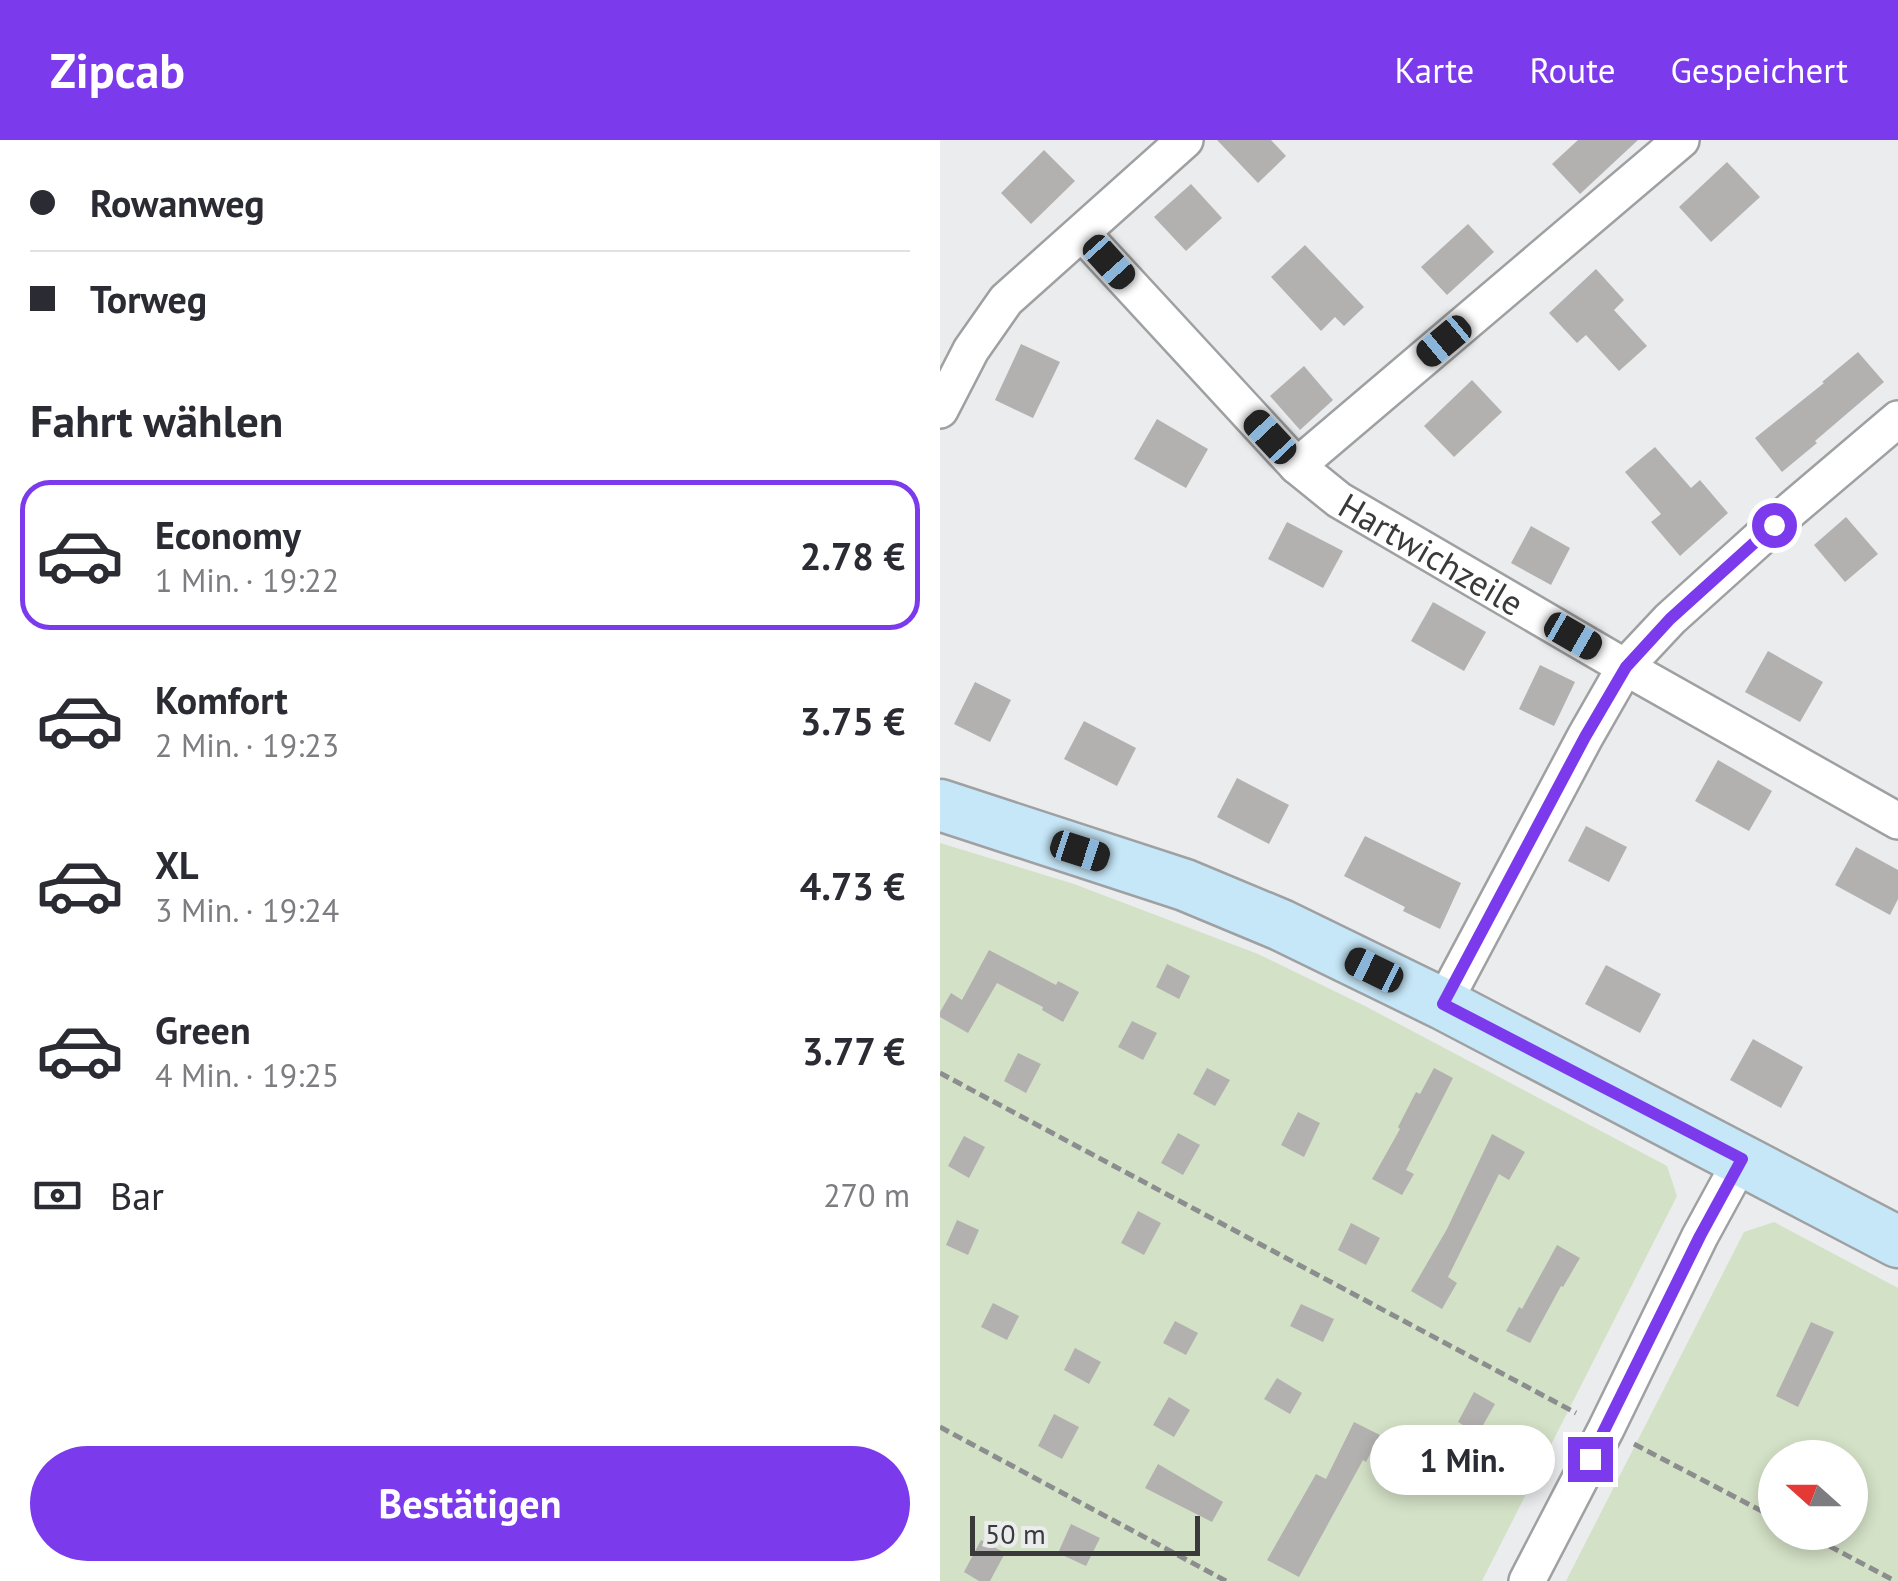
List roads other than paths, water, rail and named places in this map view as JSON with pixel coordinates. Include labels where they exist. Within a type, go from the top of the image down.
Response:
[{"type":"street","points":[[940,410],[971,350],[1006,300],[1185,140]]},
{"type":"street","points":[[1297,466],[1680,140]]},
{"type":"street","name":"Hartwichzeile","points":[[1082,233],[1297,466],[1340,500],[1898,821]]},
{"type":"street","points":[[1443,1004],[1626,667],[1684,606],[1898,420]]},
{"type":"street","points":[[940,805],[1186,886],[1281,925],[1443,1004],[1898,1242]]},
{"type":"street","points":[[1527,1581],[1742,1159]]}]
